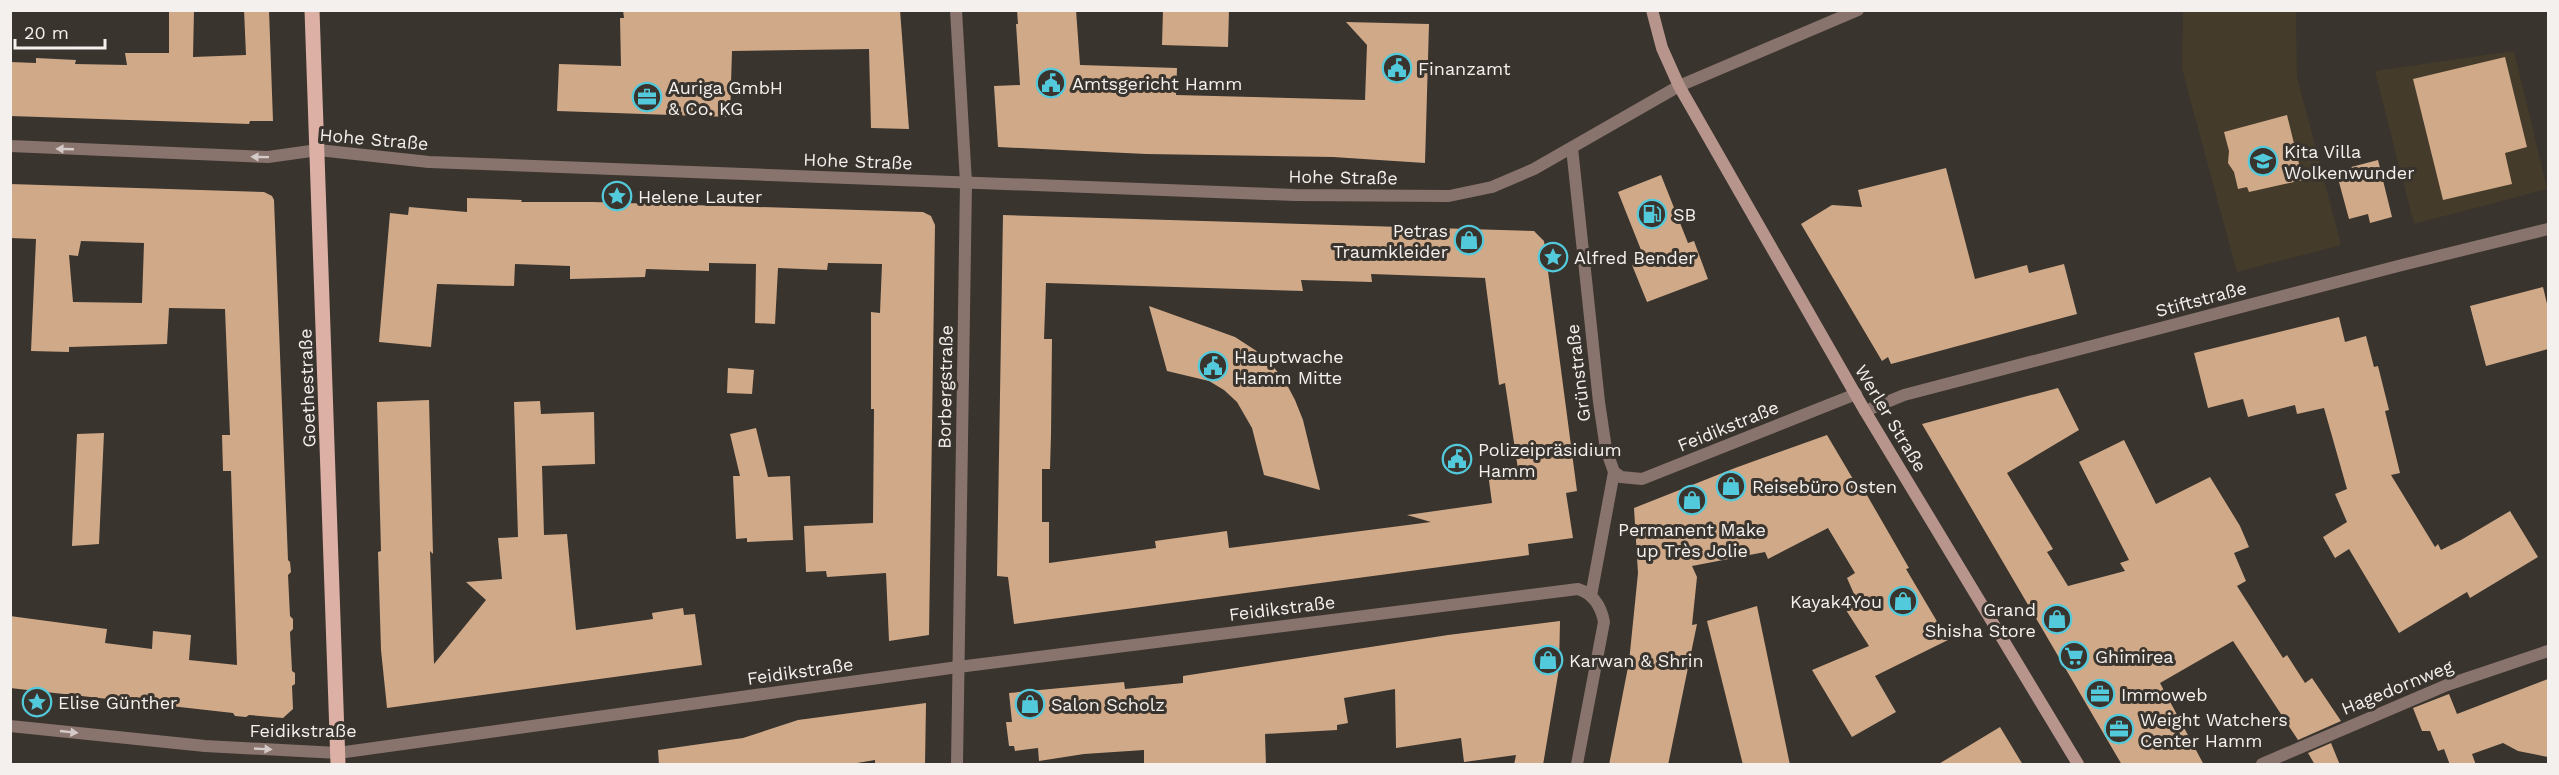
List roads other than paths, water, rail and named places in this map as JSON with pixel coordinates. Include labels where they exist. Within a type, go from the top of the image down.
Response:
[{"type":"main road","name":"Goethestraße","points":[[312,10],[338,759]]},
{"type":"main road","name":"Werler Straße","points":[[1652,10],[1662,48],[1679,86],[1865,411],[2078,765]]},
{"type":"street","name":"Borbergstraße","points":[[956,10],[966,183],[957,765]]},
{"type":"street","name":"Hohe Straße","points":[[10,146],[268,157],[318,150],[429,162],[1295,195],[1449,196],[1492,187],[1534,169],[1679,86],[1858,10]]},
{"type":"street","name":"Grünstraße","points":[[1572,148],[1599,402],[1606,449],[1614,472],[1591,596]]},
{"type":"street","name":"Stiftstraße","points":[[1865,411],[1904,395],[2402,265],[2548,230]]},
{"type":"street","name":"Feidikstraße","points":[[1614,472],[1621,477],[1642,479],[1856,394]]},
{"type":"street","name":"Feidikstraße","points":[[10,726],[338,759],[958,667],[1572,590],[1585,591],[1591,596]]},
{"type":"street","points":[[1577,765],[1604,622],[1602,608],[1591,596]]},
{"type":"street","name":"Hagedornweg","points":[[2262,765],[2447,685],[2548,651]]},
{"type":"place","name":"Finanzamt","points":[[1397,68]]},
{"type":"place","name":"Amtsgericht Hamm","points":[[1051,83]]},
{"type":"place","name":"Auriga GmbH & Co. KG","points":[[647,97]]},
{"type":"place","name":"Kita Villa Wolkenwunder","points":[[2263,161]]},
{"type":"place","name":"Helene Lauter","points":[[617,196]]},
{"type":"place","name":"SB","points":[[1652,214]]},
{"type":"place","name":"Petras Traumkleider","points":[[1469,240]]},
{"type":"place","name":"Alfred Bender","points":[[1553,257]]},
{"type":"place","name":"Hauptwache Hamm Mitte","points":[[1213,366]]},
{"type":"place","name":"Polizeipräsidium Hamm","points":[[1457,459]]},
{"type":"place","name":"Reisebüro Osten","points":[[1731,486]]},
{"type":"place","name":"Permanent Make up Très Jolie","points":[[1692,500]]},
{"type":"place","name":"Kayak4You","points":[[1903,601]]},
{"type":"place","name":"Grand Shisha Store","points":[[2057,619]]},
{"type":"place","name":"Ghimirea","points":[[2074,656]]},
{"type":"place","name":"Karwan & Shrin","points":[[1548,660]]},
{"type":"place","name":"Immoweb","points":[[2100,694]]},
{"type":"place","name":"Elise Günther","points":[[37,702]]},
{"type":"place","name":"Salon Scholz","points":[[1030,704]]},
{"type":"place","name":"Weight Watchers Center Hamm","points":[[2119,729]]}]
